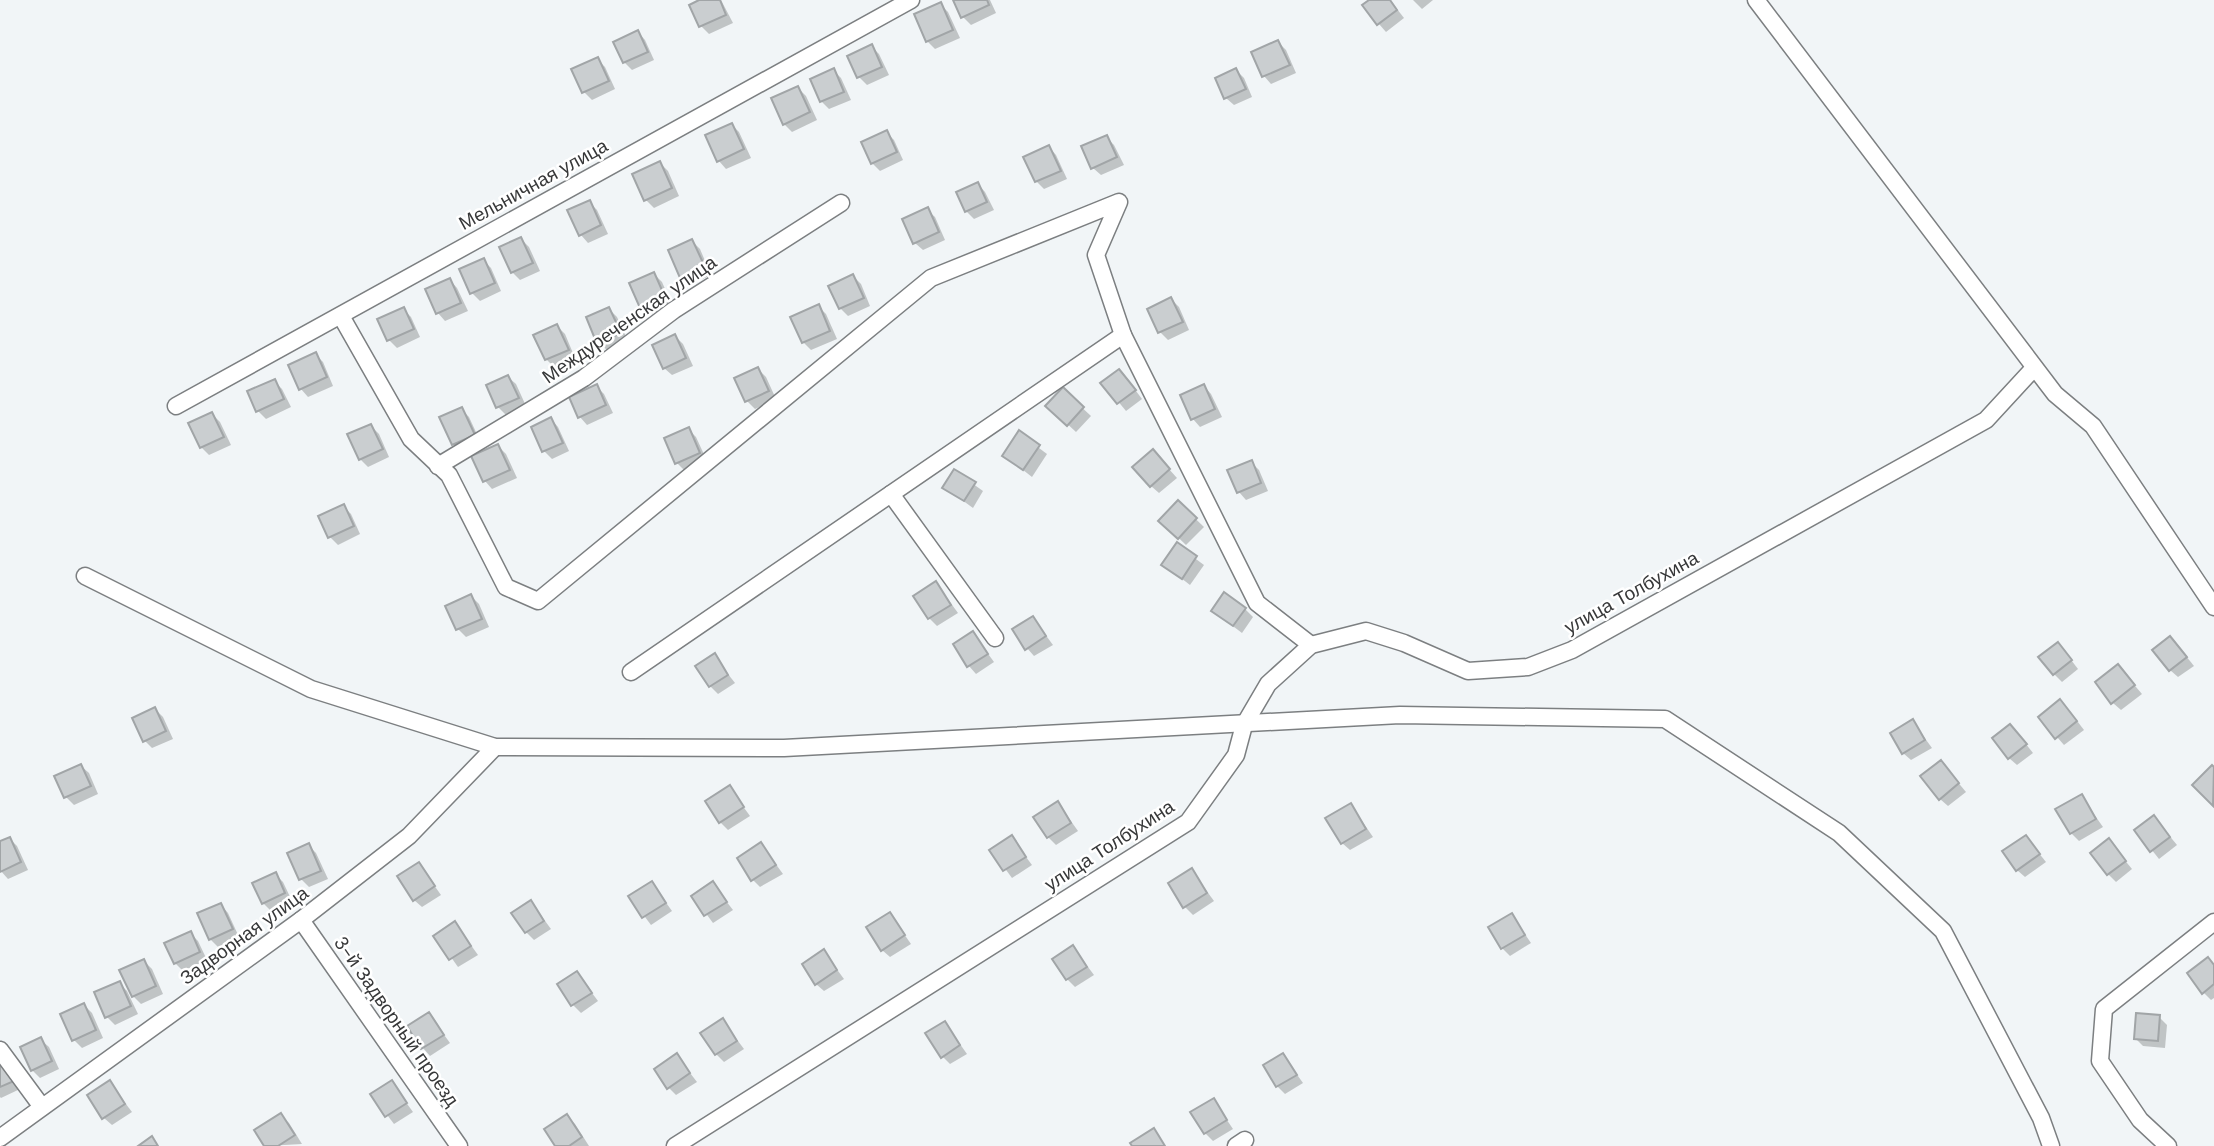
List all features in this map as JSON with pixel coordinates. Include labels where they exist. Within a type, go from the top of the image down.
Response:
[{"type":"street","name":"Мельничная улица","points":[[176,406],[911,0]]},
{"type":"street","points":[[1756,0],[2034,368],[2055,394],[2092,426],[2214,607]]},
{"type":"street","points":[[341,316],[411,439],[449,475],[506,587],[538,601],[931,278],[1119,202],[1096,255],[1123,335],[1257,603],[1311,645]]},
{"type":"street","name":"Междуреченская улица","points":[[438,466],[584,378],[674,310],[841,203]]},
{"type":"street","points":[[631,672],[1123,335]]},
{"type":"street","name":"улица Толбухина","points":[[675,1146],[1188,822],[1236,755],[1244,725],[1268,684],[1311,645],[1366,631],[1404,643],[1468,671],[1528,667],[1572,650],[1986,420],[2034,368]]},
{"type":"street","points":[[891,494],[995,638]]},
{"type":"street","points":[[85,576],[311,689],[495,747],[784,748],[1400,715],[1665,719],[1839,833],[1943,932],[2041,1118],[2051,1146]]},
{"type":"street","name":"Задворная улица","points":[[0,1138],[301,920],[409,836],[495,747]]},
{"type":"street","name":"3-й Задворный проезд","points":[[301,920],[458,1146]]},
{"type":"street","points":[[2168,1146],[2140,1120],[2100,1061],[2104,1009],[2214,922]]},
{"type":"street","points":[[0,1050],[42,1107]]},
{"type":"building","points":[[699,0],[720,0],[726,15],[699,27],[689,5]]},
{"type":"building","points":[[953,0],[987,0],[989,5],[961,18]]},
{"type":"building","points":[[1369,0],[1390,0],[1397,10],[1377,25],[1362,5]]},
{"type":"building","points":[[941,2],[953,30],[926,42],[914,14]]},
{"type":"building","points":[[638,30],[648,52],[623,63],[613,42]]},
{"type":"building","points":[[1278,40],[1290,65],[1262,77],[1251,52]]},
{"type":"building","points":[[872,44],[882,67],[857,78],[847,56]]},
{"type":"building","points":[[598,57],[609,81],[582,93],[571,69]]},
{"type":"building","points":[[834,68],[844,92],[820,102],[810,79]]},
{"type":"building","points":[[1236,68],[1246,89],[1224,99],[1215,78]]},
{"type":"building","points":[[798,86],[810,112],[783,125],[771,98]]},
{"type":"building","points":[[732,123],[744,149],[717,162],[705,135]]},
{"type":"building","points":[[887,130],[897,152],[871,164],[861,142]]},
{"type":"building","points":[[1107,135],[1117,157],[1091,169],[1081,146]]},
{"type":"building","points":[[1049,145],[1061,171],[1035,182],[1023,157]]},
{"type":"building","points":[[660,161],[672,188],[644,201],[632,174]]},
{"type":"building","points":[[978,182],[987,202],[965,212],[956,192]]},
{"type":"building","points":[[590,200],[601,225],[579,236],[567,210]]},
{"type":"building","points":[[928,207],[939,232],[913,244],[902,219]]},
{"type":"building","points":[[521,237],[533,263],[511,273],[499,247]]},
{"type":"building","points":[[692,239],[705,267],[680,278],[668,250]]},
{"type":"building","points":[[484,258],[495,283],[470,294],[459,269]]},
{"type":"building","points":[[654,272],[665,297],[640,308],[629,283]]},
{"type":"building","points":[[853,274],[864,298],[839,309],[828,286]]},
{"type":"building","points":[[450,278],[461,303],[436,314],[425,289]]},
{"type":"building","points":[[1171,297],[1183,322],[1158,333],[1147,309]]},
{"type":"building","points":[[819,304],[830,331],[802,343],[790,317]]},
{"type":"building","points":[[404,307],[414,329],[387,341],[377,319]]},
{"type":"building","points":[[609,307],[621,333],[597,344],[586,317]]},
{"type":"building","points":[[557,324],[569,350],[545,360],[533,335]]},
{"type":"building","points":[[675,334],[686,358],[663,369],[652,345]]},
{"type":"building","points":[[316,352],[327,377],[299,390],[288,365]]},
{"type":"building","points":[[758,367],[769,391],[745,402],[734,378]]},
{"type":"building","points":[[1119,369],[1136,390],[1117,404],[1100,383]]},
{"type":"building","points":[[508,375],[519,398],[496,408],[486,385]]},
{"type":"building","points":[[275,379],[284,399],[256,412],[247,391]]},
{"type":"building","points":[[597,384],[606,405],[578,418],[569,397]]},
{"type":"building","points":[[1204,384],[1215,409],[1191,420],[1180,395]]},
{"type":"building","points":[[1063,387],[1084,407],[1067,426],[1045,406]]},
{"type":"building","points":[[462,407],[475,435],[452,445],[439,417]]},
{"type":"building","points":[[212,412],[224,437],[200,448],[188,423]]},
{"type":"building","points":[[551,417],[563,443],[542,452],[531,427]]},
{"type":"building","points":[[371,424],[383,449],[359,460],[347,434]]},
{"type":"building","points":[[689,427],[700,453],[675,464],[664,438]]},
{"type":"building","points":[[1019,430],[1040,445],[1023,470],[1002,456]]},
{"type":"building","points":[[498,444],[510,470],[483,482],[471,456]]},
{"type":"building","points":[[1153,449],[1170,469],[1150,487],[1132,467]]},
{"type":"building","points":[[1252,460],[1261,483],[1237,493],[1227,470]]},
{"type":"building","points":[[954,469],[976,482],[964,501],[942,488]]},
{"type":"building","points":[[1178,500],[1197,518],[1178,539],[1158,521]]},
{"type":"building","points":[[344,504],[354,526],[328,538],[318,516]]},
{"type":"building","points":[[1177,542],[1197,556],[1182,579],[1161,565]]},
{"type":"building","points":[[936,581],[951,605],[928,619],[913,596]]},
{"type":"building","points":[[1224,592],[1246,608],[1233,626],[1211,611]]},
{"type":"building","points":[[471,594],[482,619],[456,630],[445,606]]},
{"type":"building","points":[[1033,616],[1046,636],[1025,650],[1012,629]]},
{"type":"building","points":[[973,631],[988,654],[967,667],[953,644]]},
{"type":"building","points":[[2170,636],[2187,657],[2169,671],[2152,650]]},
{"type":"building","points":[[2058,642],[2072,660],[2053,675],[2038,657]]},
{"type":"building","points":[[715,653],[728,675],[709,687],[695,666]]},
{"type":"building","points":[[2118,664],[2135,685],[2111,704],[2095,682]]},
{"type":"building","points":[[2060,699],[2077,721],[2055,739],[2038,717]]},
{"type":"building","points":[[155,707],[166,731],[143,742],[132,718]]},
{"type":"building","points":[[1913,719],[1925,740],[1902,754],[1890,733]]},
{"type":"building","points":[[2010,724],[2027,744],[2008,759],[1992,738]]},
{"type":"building","points":[[1941,760],[1959,783],[1939,800],[1920,776]]},
{"type":"building","points":[[81,764],[91,786],[64,798],[54,776]]},
{"type":"building","points":[[2212,765],[2214,767],[2213,806],[2192,785]]},
{"type":"building","points":[[730,785],[744,807],[719,823],[705,801]]},
{"type":"building","points":[[2082,794],[2096,819],[2070,834],[2055,809]]},
{"type":"building","points":[[1058,801],[1071,823],[1047,838],[1033,817]]},
{"type":"building","points":[[1351,803],[1366,829],[1341,844],[1325,818]]},
{"type":"building","points":[[2154,815],[2170,837],[2150,852],[2134,830]]},
{"type":"building","points":[[1012,835],[1026,857],[1003,871],[989,850]]},
{"type":"building","points":[[2026,835],[2040,854],[2016,871],[2002,851]]},
{"type":"building","points":[[10,837],[21,862],[0,872],[0,841]]},
{"type":"building","points":[[2109,838],[2126,861],[2107,875],[2090,853]]},
{"type":"building","points":[[761,842],[776,865],[751,881],[737,858]]},
{"type":"building","points":[[309,843],[321,871],[299,880],[287,853]]},
{"type":"building","points":[[419,862],[435,886],[413,901],[397,876]]},
{"type":"building","points":[[1192,868],[1207,893],[1183,908],[1168,883]]},
{"type":"building","points":[[276,872],[285,893],[262,904],[252,883]]},
{"type":"building","points":[[652,881],[666,903],[642,918],[628,896]]},
{"type":"building","points":[[713,881],[727,902],[704,916],[691,896]]},
{"type":"building","points":[[531,900],[544,921],[525,933],[511,913]]},
{"type":"building","points":[[221,903],[233,929],[209,940],[197,913]]},
{"type":"building","points":[[890,912],[905,935],[881,951],[866,927]]},
{"type":"building","points":[[1512,913],[1525,935],[1501,949],[1488,927]]},
{"type":"building","points":[[455,921],[471,946],[449,960],[433,936]]},
{"type":"building","points":[[191,931],[200,952],[174,964],[164,943]]},
{"type":"building","points":[[1073,945],[1087,967],[1066,980],[1052,959]]},
{"type":"building","points":[[824,949],[837,970],[815,985],[802,964]]},
{"type":"building","points":[[2208,957],[2214,965],[2214,984],[2202,994],[2187,973]]},
{"type":"building","points":[[144,959],[156,986],[132,997],[119,970]]},
{"type":"building","points":[[577,971],[592,993],[571,1006],[557,984]]},
{"type":"building","points":[[120,981],[131,1006],[105,1018],[94,992]]},
{"type":"building","points":[[84,1003],[96,1030],[72,1041],[60,1014]]},
{"type":"building","points":[[429,1012],[444,1035],[421,1049],[407,1026]]},
{"type":"building","points":[[2136,1013],[2160,1015],[2158,1041],[2134,1039]]},
{"type":"building","points":[[723,1018],[737,1041],[715,1055],[700,1033]]},
{"type":"building","points":[[945,1021],[960,1045],[941,1058],[925,1033]]},
{"type":"building","points":[[41,1037],[52,1061],[31,1071],[20,1047]]},
{"type":"building","points":[[677,1053],[690,1073],[667,1089],[654,1069]]},
{"type":"building","points":[[1283,1053],[1297,1075],[1276,1087],[1263,1065]]},
{"type":"building","points":[[0,1061],[14,1081],[0,1087]]},
{"type":"building","points":[[110,1080],[125,1104],[102,1119],[87,1095]]},
{"type":"building","points":[[392,1080],[407,1103],[385,1117],[370,1094]]},
{"type":"building","points":[[1214,1098],[1227,1120],[1204,1134],[1190,1112]]},
{"type":"building","points":[[281,1113],[295,1135],[278,1146],[264,1146],[254,1130]]},
{"type":"building","points":[[567,1114],[582,1137],[569,1146],[555,1146],[544,1129]]},
{"type":"building","points":[[1154,1128],[1165,1146],[1132,1146],[1130,1143]]},
{"type":"building","points":[[152,1136],[158,1146],[138,1146]]}]
